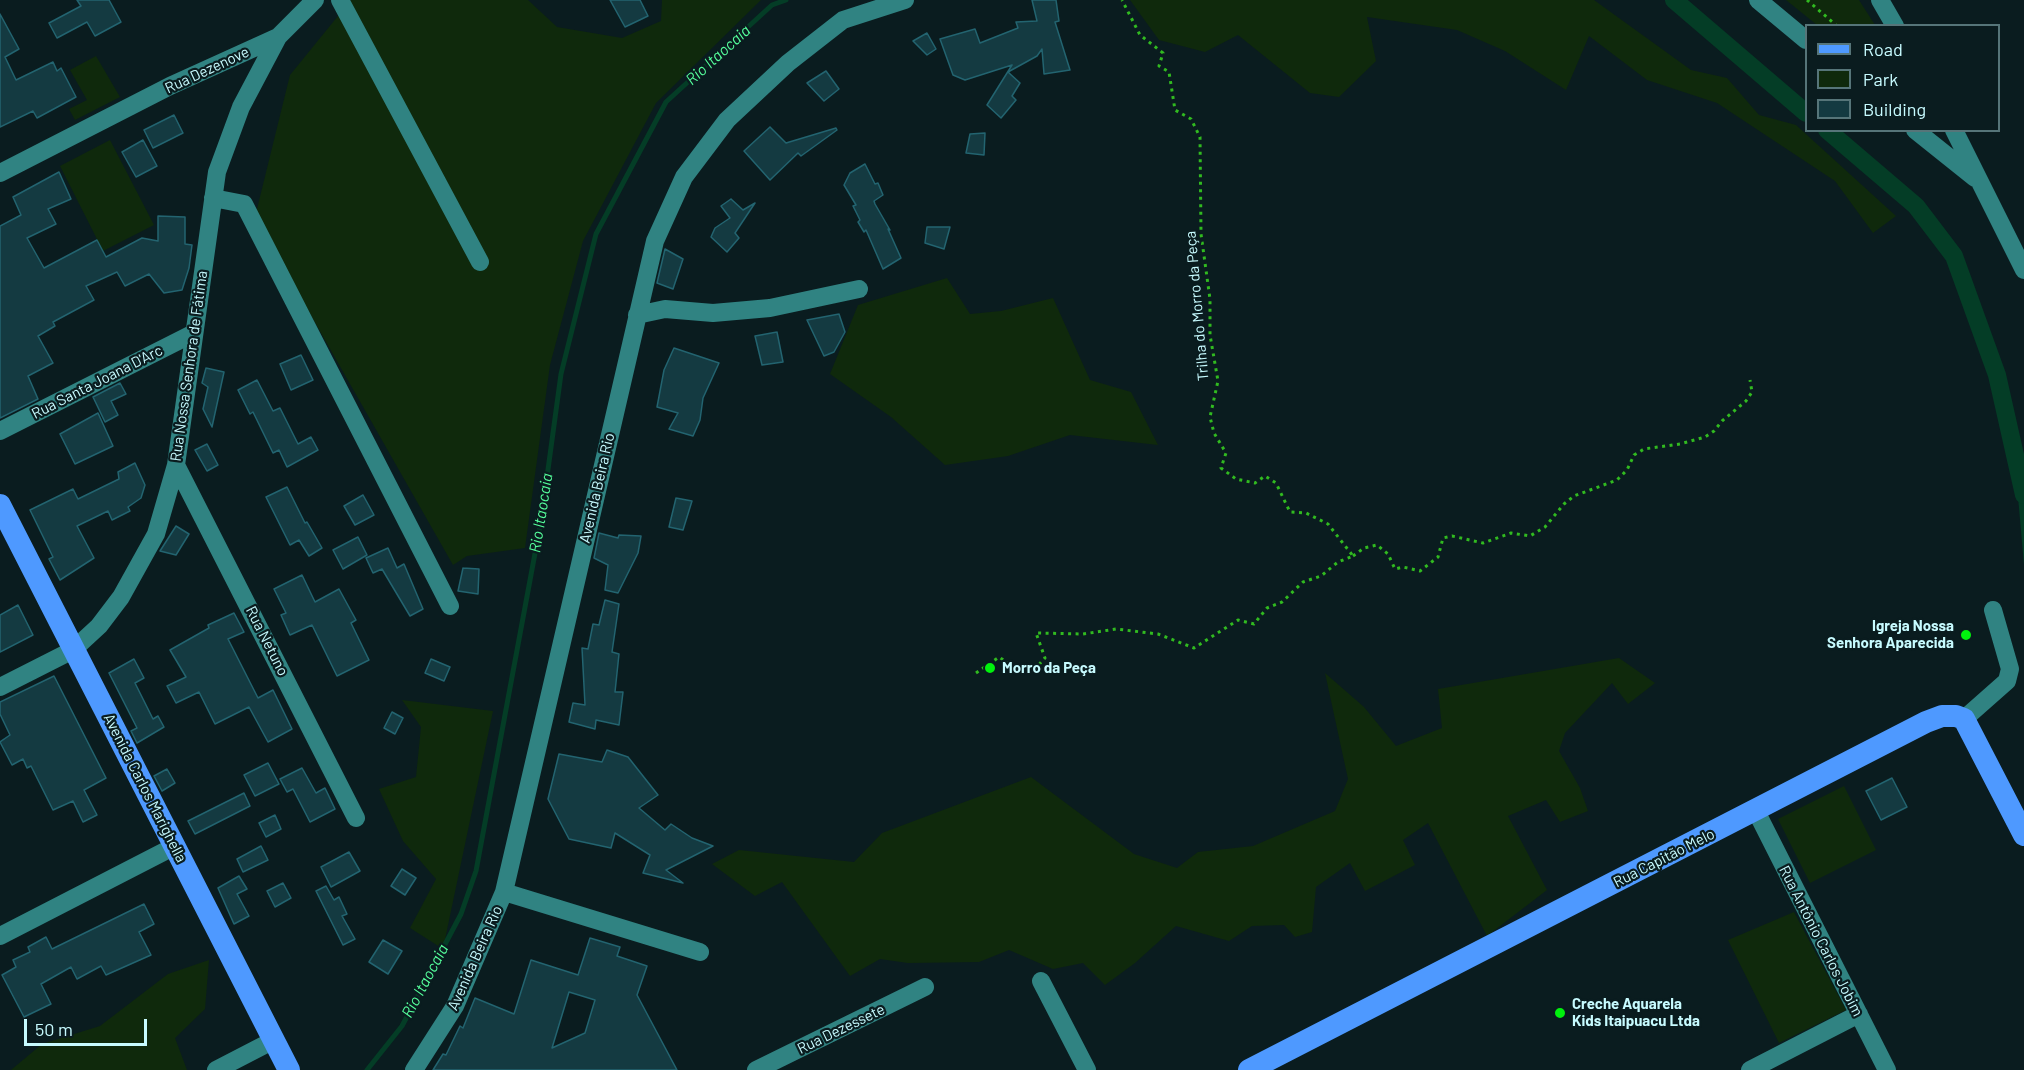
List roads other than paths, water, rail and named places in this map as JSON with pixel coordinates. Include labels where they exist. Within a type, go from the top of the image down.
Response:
[{"type":"main road","name":"Avenida Carlos Marighella","points":[[0,505],[290,1070]]},
{"type":"main road","name":"Rua Capitão Melo","points":[[1249,1070],[1926,722],[1942,716],[1956,716],[1964,719]]},
{"type":"main road","points":[[1964,719],[2024,835]]},
{"type":"street","name":"Rua Nossa Senhora de Fátima","points":[[0,687],[73,650],[99,626],[121,597],[156,534],[176,465],[217,172],[241,107],[278,37],[315,0]]},
{"type":"street","points":[[340,0],[480,262]]},
{"type":"street","name":"Avenida Beira Rio","points":[[414,1070],[455,1006],[504,892],[655,241],[684,177],[727,120],[788,63],[843,20],[905,0]]},
{"type":"street","points":[[1758,0],[1805,39]]},
{"type":"street","points":[[1880,0],[1894,24]]},
{"type":"street","name":"Rua Dezenove","points":[[0,173],[278,37]]},
{"type":"street","points":[[1918,132],[1979,182]]},
{"type":"street","points":[[1955,132],[2024,270]]},
{"type":"street","points":[[213,198],[244,204],[450,606]]},
{"type":"street","points":[[637,315],[665,309],[713,313],[770,308],[859,289]]},
{"type":"street","name":"Rua Santa Joana D'Arc","points":[[0,431],[194,333]]},
{"type":"street","name":"Rua Netuno","points":[[176,465],[356,818]]},
{"type":"street","points":[[1964,719],[2007,681],[2010,669],[1994,610]]},
{"type":"street","name":"Rua Antônio Carlos Jobim","points":[[1756,811],[1887,1070]]},
{"type":"street","points":[[0,936],[175,846]]},
{"type":"street","points":[[504,892],[700,952]]},
{"type":"street","points":[[1041,981],[1087,1070]]},
{"type":"street","name":"Rua Dezessete","points":[[756,1070],[925,987]]},
{"type":"street","points":[[1750,1070],[1859,1014]]},
{"type":"street","points":[[216,1070],[274,1040]]},
{"type":"waterway","name":"Rio Itaocaia","points":[[367,1070],[402,1026],[461,914],[476,871],[541,521],[561,374],[596,234],[666,102],[772,5],[786,0]]},
{"type":"waterway","points":[[1674,0],[1805,112]]},
{"type":"waterway","points":[[1829,132],[1916,206],[1954,256],[1997,375],[2024,495]]},
{"type":"place","name":"Igreja Nossa Senhora Aparecida","points":[[1966,635]]},
{"type":"place","name":"Morro da Peça","points":[[990,668]]},
{"type":"place","name":"Creche Aquarela Kids Itaipuacu Ltda","points":[[1560,1013]]}]
